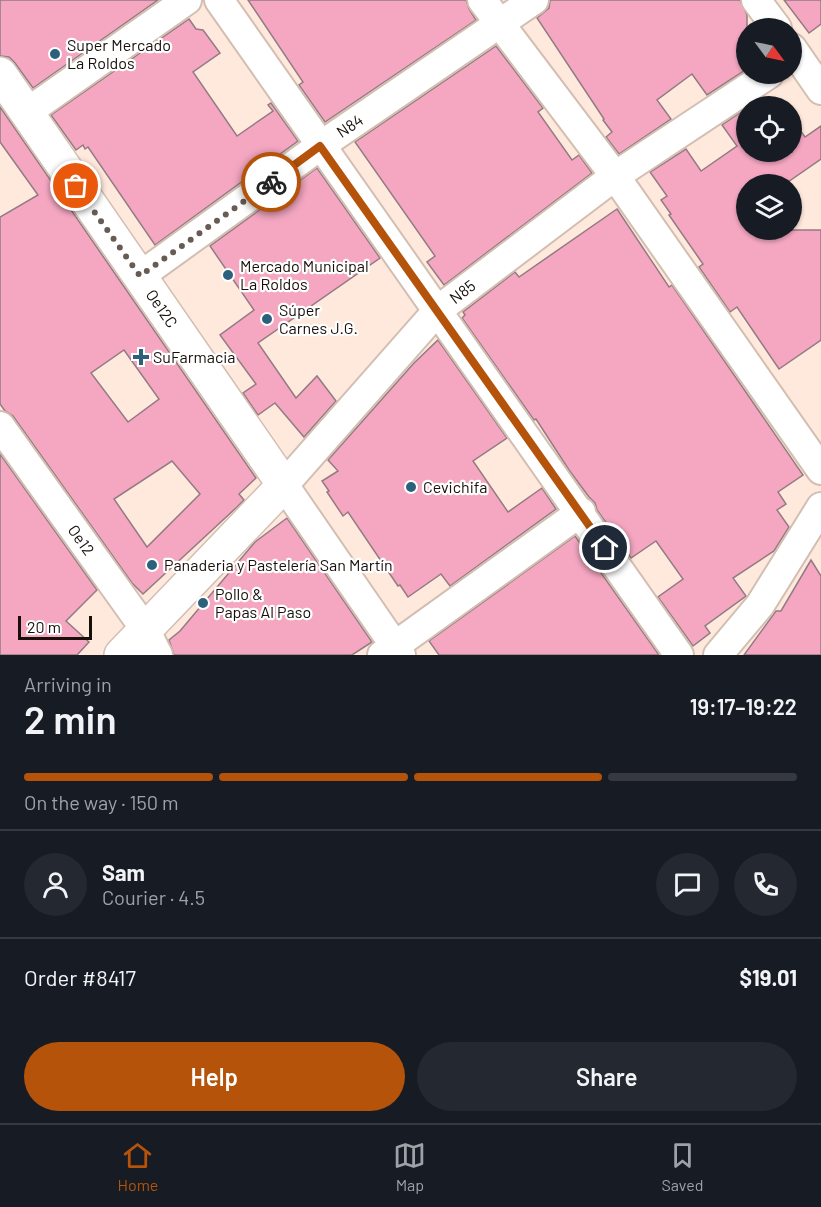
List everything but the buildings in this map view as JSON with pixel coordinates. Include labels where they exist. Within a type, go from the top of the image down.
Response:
[{"type":"main road","name":"Oe12C","points":[[0,74],[284,485]]},
{"type":"main road","points":[[121,655],[152,642],[284,485]]},
{"type":"street","points":[[26,113],[187,0]]},
{"type":"street","points":[[219,0],[680,655]]},
{"type":"street","points":[[482,0],[615,176],[821,470]]},
{"type":"street","name":"N84","points":[[140,276],[320,146],[534,0]]},
{"type":"street","points":[[756,0],[770,18]]},
{"type":"street","points":[[802,65],[821,90]]},
{"type":"street","name":"N85","points":[[284,485],[438,310],[615,176],[754,84]]},
{"type":"street","name":"Oe12","points":[[0,426],[152,642]]},
{"type":"street","points":[[284,485],[393,652],[581,512]]},
{"type":"street","points":[[718,655],[760,605],[821,507]]},
{"type":"way so far","points":[[76,186],[140,276],[271,182]]},
{"type":"place","name":"Super Mercado La Roldos","points":[[55,54]]},
{"type":"place","name":"Mercado Municipal La Roldos","points":[[228,275]]},
{"type":"place","name":"Súper Carnes J.G.","points":[[267,319]]},
{"type":"place","name":"SuFarmacia","points":[[141,357]]},
{"type":"place","name":"Cevichifa","points":[[411,487]]},
{"type":"place","name":"Panaderia y Pastelería San Martín","points":[[152,565]]},
{"type":"place","name":"Pollo & Papas Al Paso","points":[[203,603]]},
{"type":"route","points":[[271,182],[320,146],[605,548]]}]
